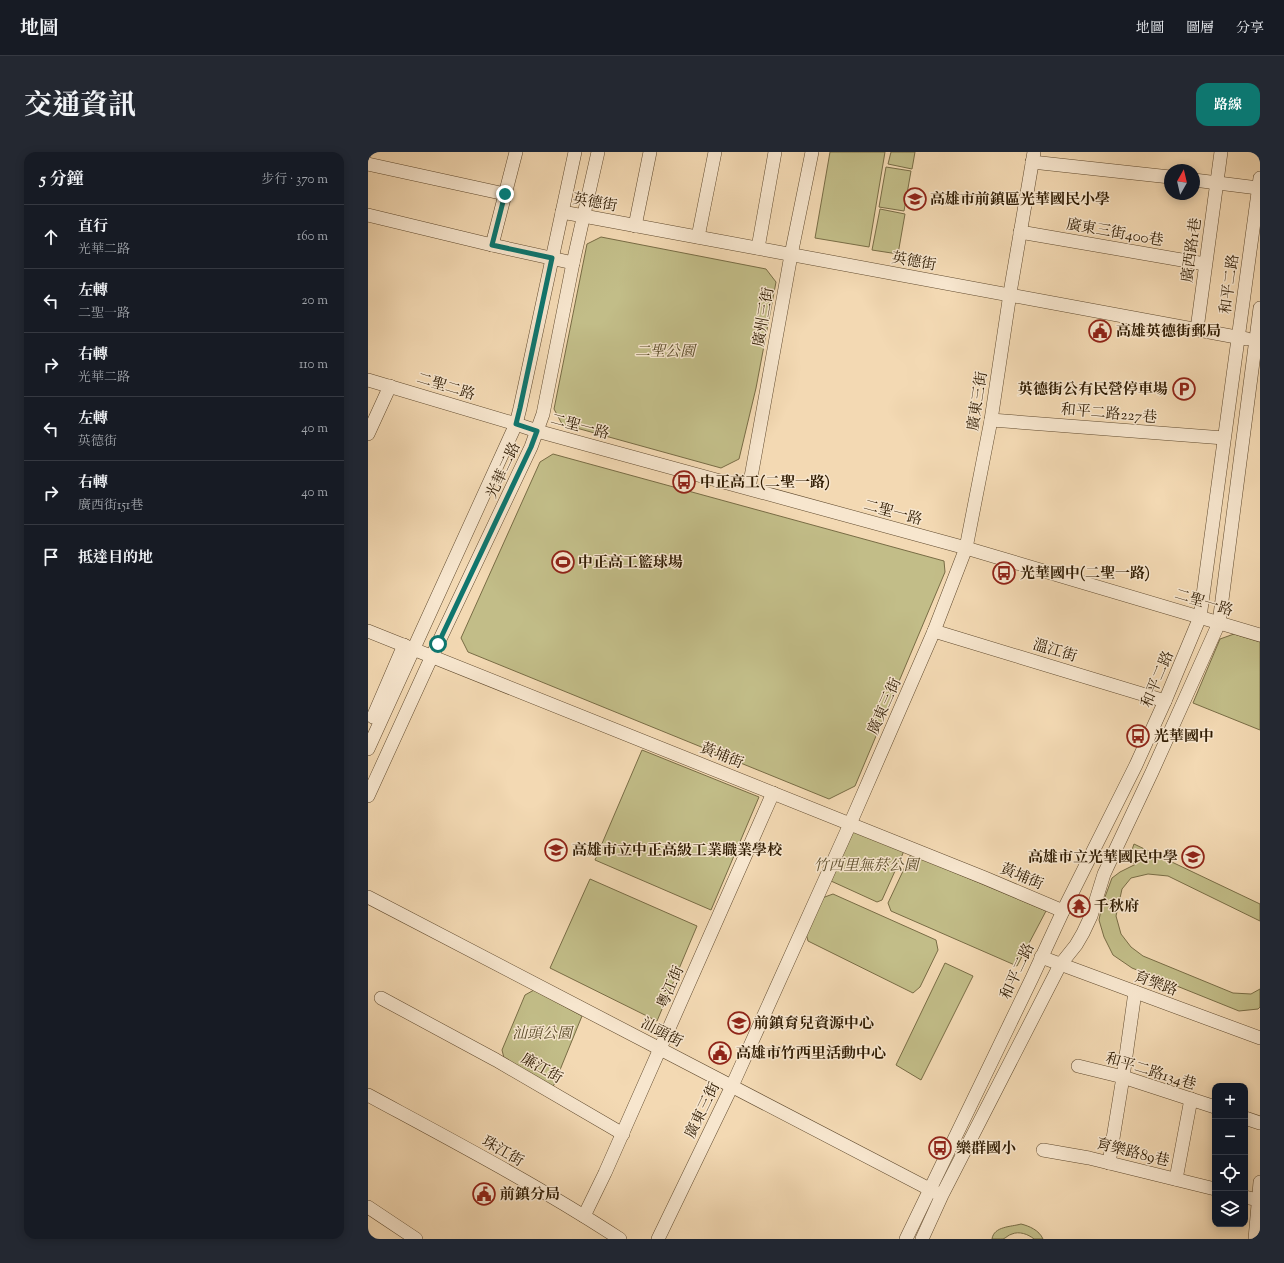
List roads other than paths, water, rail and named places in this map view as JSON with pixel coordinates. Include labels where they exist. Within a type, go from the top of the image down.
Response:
[{"type":"street","points":[[492,245],[516,152]]},
{"type":"street","name":"光華二路","points":[[385,759],[368,750],[408,647],[516,424],[575,152]]},
{"type":"street","name":"光華二路","points":[[368,796],[432,656],[531,447],[537,431],[543,414],[573,263],[598,152]]},
{"type":"street","points":[[635,226],[650,152]]},
{"type":"street","points":[[698,237],[715,152]]},
{"type":"street","points":[[758,248],[776,152]]},
{"type":"street","name":"廣州三街","points":[[749,488],[791,255],[812,152]]},
{"type":"street","name":"廣西路1巷","points":[[1197,329],[1221,152]]},
{"type":"street","points":[[1033,157],[1164,176]]},
{"type":"street","name":"廣東三街","points":[[658,1239],[732,1086],[850,824],[934,631],[966,548],[990,420],[1033,157]]},
{"type":"street","points":[[368,164],[505,194]]},
{"type":"street","points":[[1200,181],[1218,183],[1259,183]]},
{"type":"street","name":"和平二路","points":[[906,1239],[1063,911],[1136,765],[1165,701],[1200,617],[1259,183]]},
{"type":"street","name":"英德街","points":[[562,212],[1258,341]]},
{"type":"street","points":[[368,215],[573,263]]},
{"type":"street","name":"廣東三街400巷","points":[[1020,232],[1205,264]]},
{"type":"street","points":[[922,1239],[942,1195],[1060,965],[1076,945],[1083,933],[1091,916],[1104,874],[1219,623],[1258,341],[1260,308]]},
{"type":"street","name":"二聖二路","points":[[368,380],[516,424]]},
{"type":"street","points":[[368,434],[390,386]]},
{"type":"street","name":"和平二路227巷","points":[[990,420],[1224,438]]},
{"type":"street","name":"二聖一路","points":[[516,424],[966,548],[1260,635]]},
{"type":"street","name":"黃埔街","points":[[368,631],[985,878],[1063,911]]},
{"type":"street","name":"溫江街","points":[[934,631],[1165,701]]},
{"type":"street","points":[[368,728],[408,647]]},
{"type":"street","points":[[1136,765],[1152,772]]},
{"type":"street","name":"粵江街","points":[[584,1216],[660,1049],[773,793]]},
{"type":"street","name":"汕頭街","points":[[368,897],[942,1195]]},
{"type":"street","name":"育樂路","points":[[1042,957],[1060,965],[1260,1038]]},
{"type":"street","points":[[1109,1163],[1135,992]]},
{"type":"street","name":"廉江街","points":[[381,998],[496,1060],[622,1134]]},
{"type":"street","name":"和平二路134巷","points":[[1078,1066],[1123,1077],[1212,1106]]},
{"type":"street","name":"珠江街","points":[[368,1095],[458,1144],[584,1216],[620,1239]]},
{"type":"street","points":[[1176,1179],[1191,1099]]},
{"type":"street","points":[[1248,1119],[1260,1123]]},
{"type":"street","name":"育樂路89巷","points":[[1044,1150],[1089,1158],[1212,1188]]},
{"type":"street","points":[[1255,1239],[1251,1198],[1260,1182]]},
{"type":"street","points":[[368,1207],[416,1239]]},
{"type":"place","name":"高雄市前鎮區光華國民小學","points":[[915,199]]},
{"type":"place","name":"高雄英德街郵局","points":[[1100,331]]},
{"type":"place","name":"英德街公有民營停車場","points":[[1184,389]]},
{"type":"place","name":"中正高工(二聖一路)","points":[[684,482]]},
{"type":"place","name":"中正高工籃球場","points":[[563,562]]},
{"type":"place","name":"光華國中(二聖一路)","points":[[1004,573]]},
{"type":"place","name":"光華國中","points":[[1138,736]]},
{"type":"place","name":"高雄市立中正高級工業職業學校","points":[[556,850]]},
{"type":"place","name":"高雄市立光華國民中學","points":[[1193,857]]},
{"type":"place","name":"千秋府","points":[[1079,906]]},
{"type":"place","name":"前鎮育兒資源中心","points":[[739,1023]]},
{"type":"place","name":"高雄市竹西里活動中心","points":[[720,1053]]},
{"type":"place","name":"樂群國小","points":[[940,1148]]},
{"type":"place","name":"前鎮分局","points":[[484,1194]]},
{"type":"park label","name":"二聖公園","points":[[665,351]]},
{"type":"park label","name":"竹西里無菸公園","points":[[866,865]]},
{"type":"park label","name":"汕頭公園","points":[[542,1033]]}]
